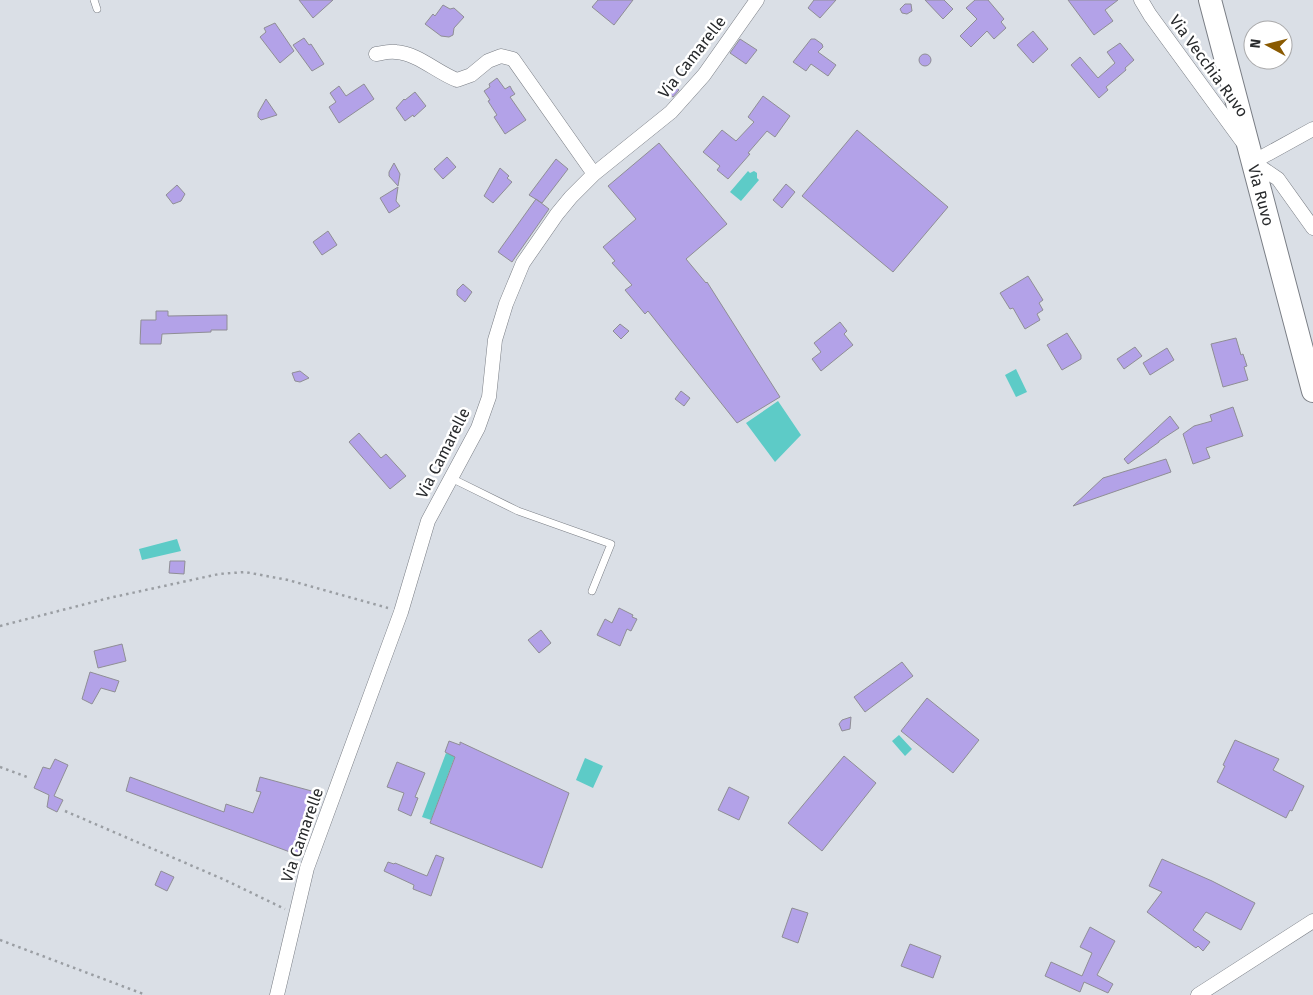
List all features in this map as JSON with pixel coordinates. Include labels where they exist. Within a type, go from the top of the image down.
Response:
[{"type":"main road","name":"Via Ruvo","points":[[1210,0],[1313,391]]},
{"type":"street","name":"Via Camarelle","points":[[278,995],[307,868],[401,612],[428,521],[478,428],[489,397],[495,340],[506,304],[523,263],[571,197],[594,174],[670,112],[704,75],[757,0]]},
{"type":"street","name":"Via Vecchia Ruvo","points":[[1140,0],[1252,157],[1278,180],[1313,228]]},
{"type":"street","points":[[376,54],[394,51],[410,55],[446,76],[457,80],[471,75],[488,61],[501,56],[513,59],[594,174]]},
{"type":"street","points":[[1252,157],[1313,129]]},
{"type":"street","points":[[1198,995],[1313,921]]},
{"type":"lane","points":[[94,0],[97,9]]},
{"type":"lane","points":[[451,478],[518,511],[611,544],[592,591]]},
{"type":"path","points":[[0,626],[109,598],[219,574],[245,572],[288,580],[401,612]]},
{"type":"path","points":[[0,767],[27,778]]},
{"type":"path","points":[[65,811],[224,880],[296,914]]},
{"type":"path","points":[[0,940],[146,995]]},
{"type":"water","points":[[748,171],[750,173],[754,171],[757,173],[759,180],[741,201],[730,192]]},
{"type":"water","points":[[1016,369],[1027,392],[1016,397],[1005,375]]},
{"type":"water","points":[[778,401],[801,435],[775,462],[746,423]]},
{"type":"water","points":[[177,539],[181,551],[142,560],[139,549]]},
{"type":"water","points":[[899,735],[912,749],[905,756],[892,741]]},
{"type":"water","points":[[446,753],[455,756],[431,820],[422,817]]},
{"type":"water","points":[[585,758],[603,766],[593,788],[576,780]]},
{"type":"building","points":[[299,0],[333,0],[313,18]]},
{"type":"building","points":[[598,0],[633,0],[614,25],[592,7]]},
{"type":"building","points":[[814,0],[836,0],[820,18],[808,8]]},
{"type":"building","points":[[925,0],[944,0],[953,9],[943,19]]},
{"type":"building","points":[[975,0],[988,0],[1004,19],[1001,22],[1006,28],[994,39],[987,31],[971,47],[960,36],[977,19],[966,8]]},
{"type":"building","points":[[1068,0],[1118,0],[1105,10],[1113,21],[1094,35]]},
{"type":"building","points":[[905,4],[911,4],[912,11],[907,14],[902,13],[900,9]]},
{"type":"building","points":[[443,5],[450,9],[454,8],[464,17],[454,28],[453,35],[449,37],[441,36],[425,24],[433,14],[435,16]]},
{"type":"building","points":[[275,23],[294,51],[280,63],[260,37],[266,32],[264,28]]},
{"type":"building","points":[[1033,31],[1048,49],[1033,63],[1017,45]]},
{"type":"building","points":[[304,38],[309,45],[311,44],[324,64],[312,71],[293,45]]},
{"type":"building","points":[[740,39],[757,50],[746,64],[730,53]]},
{"type":"building","points":[[811,39],[815,39],[822,44],[823,47],[818,52],[836,65],[828,76],[811,64],[806,71],[793,62]]},
{"type":"building","points":[[1120,43],[1134,60],[1125,68],[1126,70],[1106,87],[1108,90],[1099,98],[1071,65],[1080,57],[1098,78],[1115,63],[1107,52]]},
{"type":"building","points":[[925,54],[931,60],[925,66],[919,60]]},
{"type":"building","points":[[497,78],[505,89],[510,86],[515,94],[510,97],[526,120],[505,134],[494,117],[497,115],[484,91]]},
{"type":"building","points":[[669,80],[679,90],[673,97],[662,88]]},
{"type":"building","points":[[364,84],[374,99],[339,123],[329,107],[336,102],[330,93],[339,86],[346,96]]},
{"type":"building","points":[[415,92],[426,106],[414,117],[413,115],[405,121],[396,108],[404,99]]},
{"type":"building","points":[[763,96],[790,116],[775,137],[767,131],[728,179],[717,170],[720,166],[703,152],[722,130],[736,141],[754,122],[748,117]]},
{"type":"building","points":[[266,99],[277,115],[261,120],[258,117],[258,113]]},
{"type":"building","points":[[857,130],[948,207],[893,272],[802,196]]},
{"type":"building","points":[[659,143],[727,224],[686,259],[707,282],[780,397],[737,423],[648,311],[645,314],[625,290],[632,285],[612,263],[615,261],[603,247],[636,219],[608,186]]},
{"type":"building","points":[[447,157],[456,167],[443,179],[434,169]]},
{"type":"building","points":[[556,159],[568,169],[542,203],[529,195]]},
{"type":"building","points":[[394,163],[400,174],[398,186],[389,176]]},
{"type":"building","points":[[500,168],[509,176],[507,178],[512,182],[493,203],[484,196]]},
{"type":"building","points":[[786,184],[795,192],[782,208],[773,200]]},
{"type":"building","points":[[177,185],[185,194],[181,201],[173,204],[166,195]]},
{"type":"building","points":[[398,187],[396,201],[400,206],[389,213],[380,198]]},
{"type":"building","points":[[536,199],[549,209],[512,262],[498,252]]},
{"type":"building","points":[[328,231],[337,245],[322,255],[313,242]]},
{"type":"building","points":[[1028,276],[1043,300],[1039,303],[1043,310],[1037,314],[1040,320],[1025,329],[1013,308],[1010,309],[1000,293]]},
{"type":"building","points":[[463,284],[472,292],[465,302],[457,295],[457,290]]},
{"type":"building","points":[[156,311],[168,311],[168,316],[227,315],[227,330],[162,334],[161,344],[140,344],[141,320],[156,320]]},
{"type":"building","points":[[840,322],[847,331],[844,334],[853,345],[821,371],[812,359],[821,352],[814,343]]},
{"type":"building","points":[[620,324],[629,331],[621,339],[613,331]]},
{"type":"building","points":[[1067,333],[1081,355],[1081,359],[1062,370],[1047,345]]},
{"type":"building","points":[[1236,338],[1241,355],[1243,354],[1247,366],[1244,367],[1248,380],[1223,387],[1211,344]]},
{"type":"building","points":[[1135,347],[1142,356],[1124,369],[1117,359]]},
{"type":"building","points":[[1167,348],[1174,360],[1150,375],[1143,363]]},
{"type":"building","points":[[300,371],[309,378],[300,382],[295,381],[292,373]]},
{"type":"building","points":[[681,391],[690,398],[684,406],[675,399]]},
{"type":"building","points":[[1233,407],[1243,436],[1206,448],[1210,458],[1193,464],[1183,434],[1194,426],[1212,421],[1210,415]]},
{"type":"building","points":[[1170,416],[1179,428],[1128,464],[1124,459]]},
{"type":"building","points":[[359,433],[381,458],[386,454],[406,476],[390,489],[349,442]]},
{"type":"building","points":[[1166,459],[1171,472],[1073,506],[1103,478]]},
{"type":"building","points":[[170,561],[185,561],[184,574],[169,573]]},
{"type":"building","points":[[619,608],[637,619],[631,631],[627,629],[620,646],[597,635],[605,619],[612,623]]},
{"type":"building","points":[[541,630],[551,643],[539,653],[528,640]]},
{"type":"building","points":[[122,644],[126,661],[98,668],[94,651]]},
{"type":"building","points":[[902,662],[913,676],[865,712],[854,697]]},
{"type":"building","points":[[90,672],[119,681],[115,692],[101,688],[92,704],[82,699]]},
{"type":"building","points":[[927,698],[979,740],[953,773],[901,731]]},
{"type":"building","points":[[851,717],[850,729],[842,731],[839,724],[842,720]]},
{"type":"building","points":[[1235,740],[1279,759],[1273,770],[1304,786],[1292,811],[1290,810],[1286,818],[1217,782]]},
{"type":"building","points":[[449,741],[460,745],[460,742],[569,793],[542,868],[430,823],[455,757],[445,752]]},
{"type":"building","points":[[844,756],[876,783],[822,851],[788,823]]},
{"type":"building","points":[[55,759],[68,765],[54,796],[63,800],[57,812],[47,807],[49,795],[34,788],[43,767],[50,769]]},
{"type":"building","points":[[397,762],[425,773],[415,797],[418,798],[411,816],[398,810],[404,793],[387,787]]},
{"type":"building","points":[[130,777],[224,812],[226,804],[253,813],[261,792],[256,791],[260,777],[319,793],[298,855],[126,791]]},
{"type":"building","points":[[729,787],[749,797],[739,820],[718,810]]},
{"type":"building","points":[[436,855],[444,858],[431,896],[413,889],[414,885],[384,871],[388,862],[427,876]]},
{"type":"building","points":[[1162,859],[1255,903],[1241,930],[1206,912],[1193,930],[1210,942],[1203,951],[1198,946],[1196,948],[1147,912],[1162,892],[1149,886]]},
{"type":"building","points":[[161,871],[174,877],[167,891],[155,885]]},
{"type":"building","points":[[792,908],[808,913],[798,943],[782,937]]},
{"type":"building","points":[[1090,927],[1115,941],[1097,975],[1113,984],[1108,993],[1084,982],[1080,992],[1045,976],[1051,962],[1082,976],[1092,953],[1080,947]]},
{"type":"building","points":[[910,944],[941,956],[933,978],[901,966]]}]
